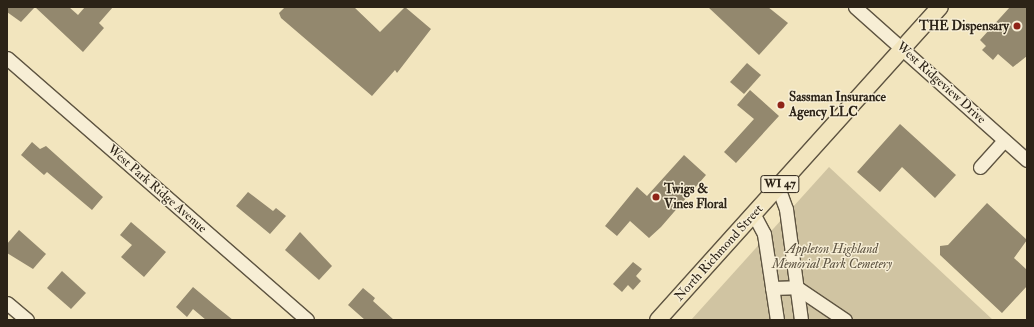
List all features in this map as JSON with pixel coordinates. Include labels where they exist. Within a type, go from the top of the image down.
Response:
[{"type":"main road","name":"North Richmond Street","points":[[658,320],[940,7]]},
{"type":"street","name":"West Ridgeview Drive","points":[[855,7],[1027,160]]},
{"type":"street","name":"West Park Ridge Avenue","points":[[7,58],[306,320]]},
{"type":"street","points":[[980,167],[1004,140]]},
{"type":"street","points":[[778,187],[786,209],[801,320]]},
{"type":"street","points":[[754,214],[764,234],[777,320]]},
{"type":"street","points":[[772,288],[796,287],[845,320]]},
{"type":"street","points":[[7,303],[27,320]]},
{"type":"green space","name":"Appleton Highland Memorial Park Cemetery","points":[[829,167],[993,320],[691,320]]},
{"type":"building","points":[[7,7],[35,7],[21,22],[7,12]]},
{"type":"building","points":[[35,7],[69,7],[78,15],[85,7],[113,7],[99,23],[104,28],[83,52]]},
{"type":"building","points":[[285,7],[354,7],[380,32],[405,7],[431,29],[397,73],[395,70],[372,96],[281,18],[279,13]]},
{"type":"building","points":[[708,7],[768,7],[788,23],[759,55]]},
{"type":"building","points":[[1010,7],[1027,7],[1027,56],[1013,67],[998,54],[993,60],[982,50],[986,46],[980,40]]},
{"type":"building","points":[[747,63],[761,75],[744,94],[730,82]]},
{"type":"building","points":[[750,90],[779,116],[736,163],[724,152],[754,119],[737,105]]},
{"type":"building","points":[[900,124],[956,175],[935,198],[902,167],[880,192],[857,172]]},
{"type":"building","points":[[32,142],[40,149],[46,146],[103,197],[92,210],[47,172],[44,175],[21,155]]},
{"type":"building","name":"Twigs & Vines Floral","points":[[684,155],[706,175],[661,227],[649,238],[630,221],[617,236],[605,226],[637,187],[647,196]]},
{"type":"building","points":[[248,192],[273,211],[276,208],[286,216],[270,234],[236,206]]},
{"type":"building","points":[[987,203],[1027,240],[1014,258],[1027,270],[1027,286],[1002,313],[940,255],[940,246],[948,245]]},
{"type":"building","points":[[131,222],[166,252],[144,277],[121,257],[132,245],[120,235]]},
{"type":"building","points":[[19,230],[46,254],[33,269],[7,253],[7,244]]},
{"type":"building","points":[[300,232],[332,266],[319,280],[285,250]]},
{"type":"building","points":[[633,262],[642,269],[636,276],[641,281],[633,290],[628,285],[622,292],[613,284]]},
{"type":"building","points":[[62,271],[86,293],[71,309],[47,288]]},
{"type":"building","points":[[193,287],[233,320],[206,320],[193,309],[187,317],[176,307]]},
{"type":"building","points":[[363,288],[375,298],[373,301],[394,320],[365,320],[348,305]]},
{"type":"place","name":"THE Dispensary","points":[[1017,26]]},
{"type":"place","name":"Sassman Insurance Agency LLC","points":[[781,105]]},
{"type":"place","name":"Twigs & Vines Floral","points":[[656,197]]}]
